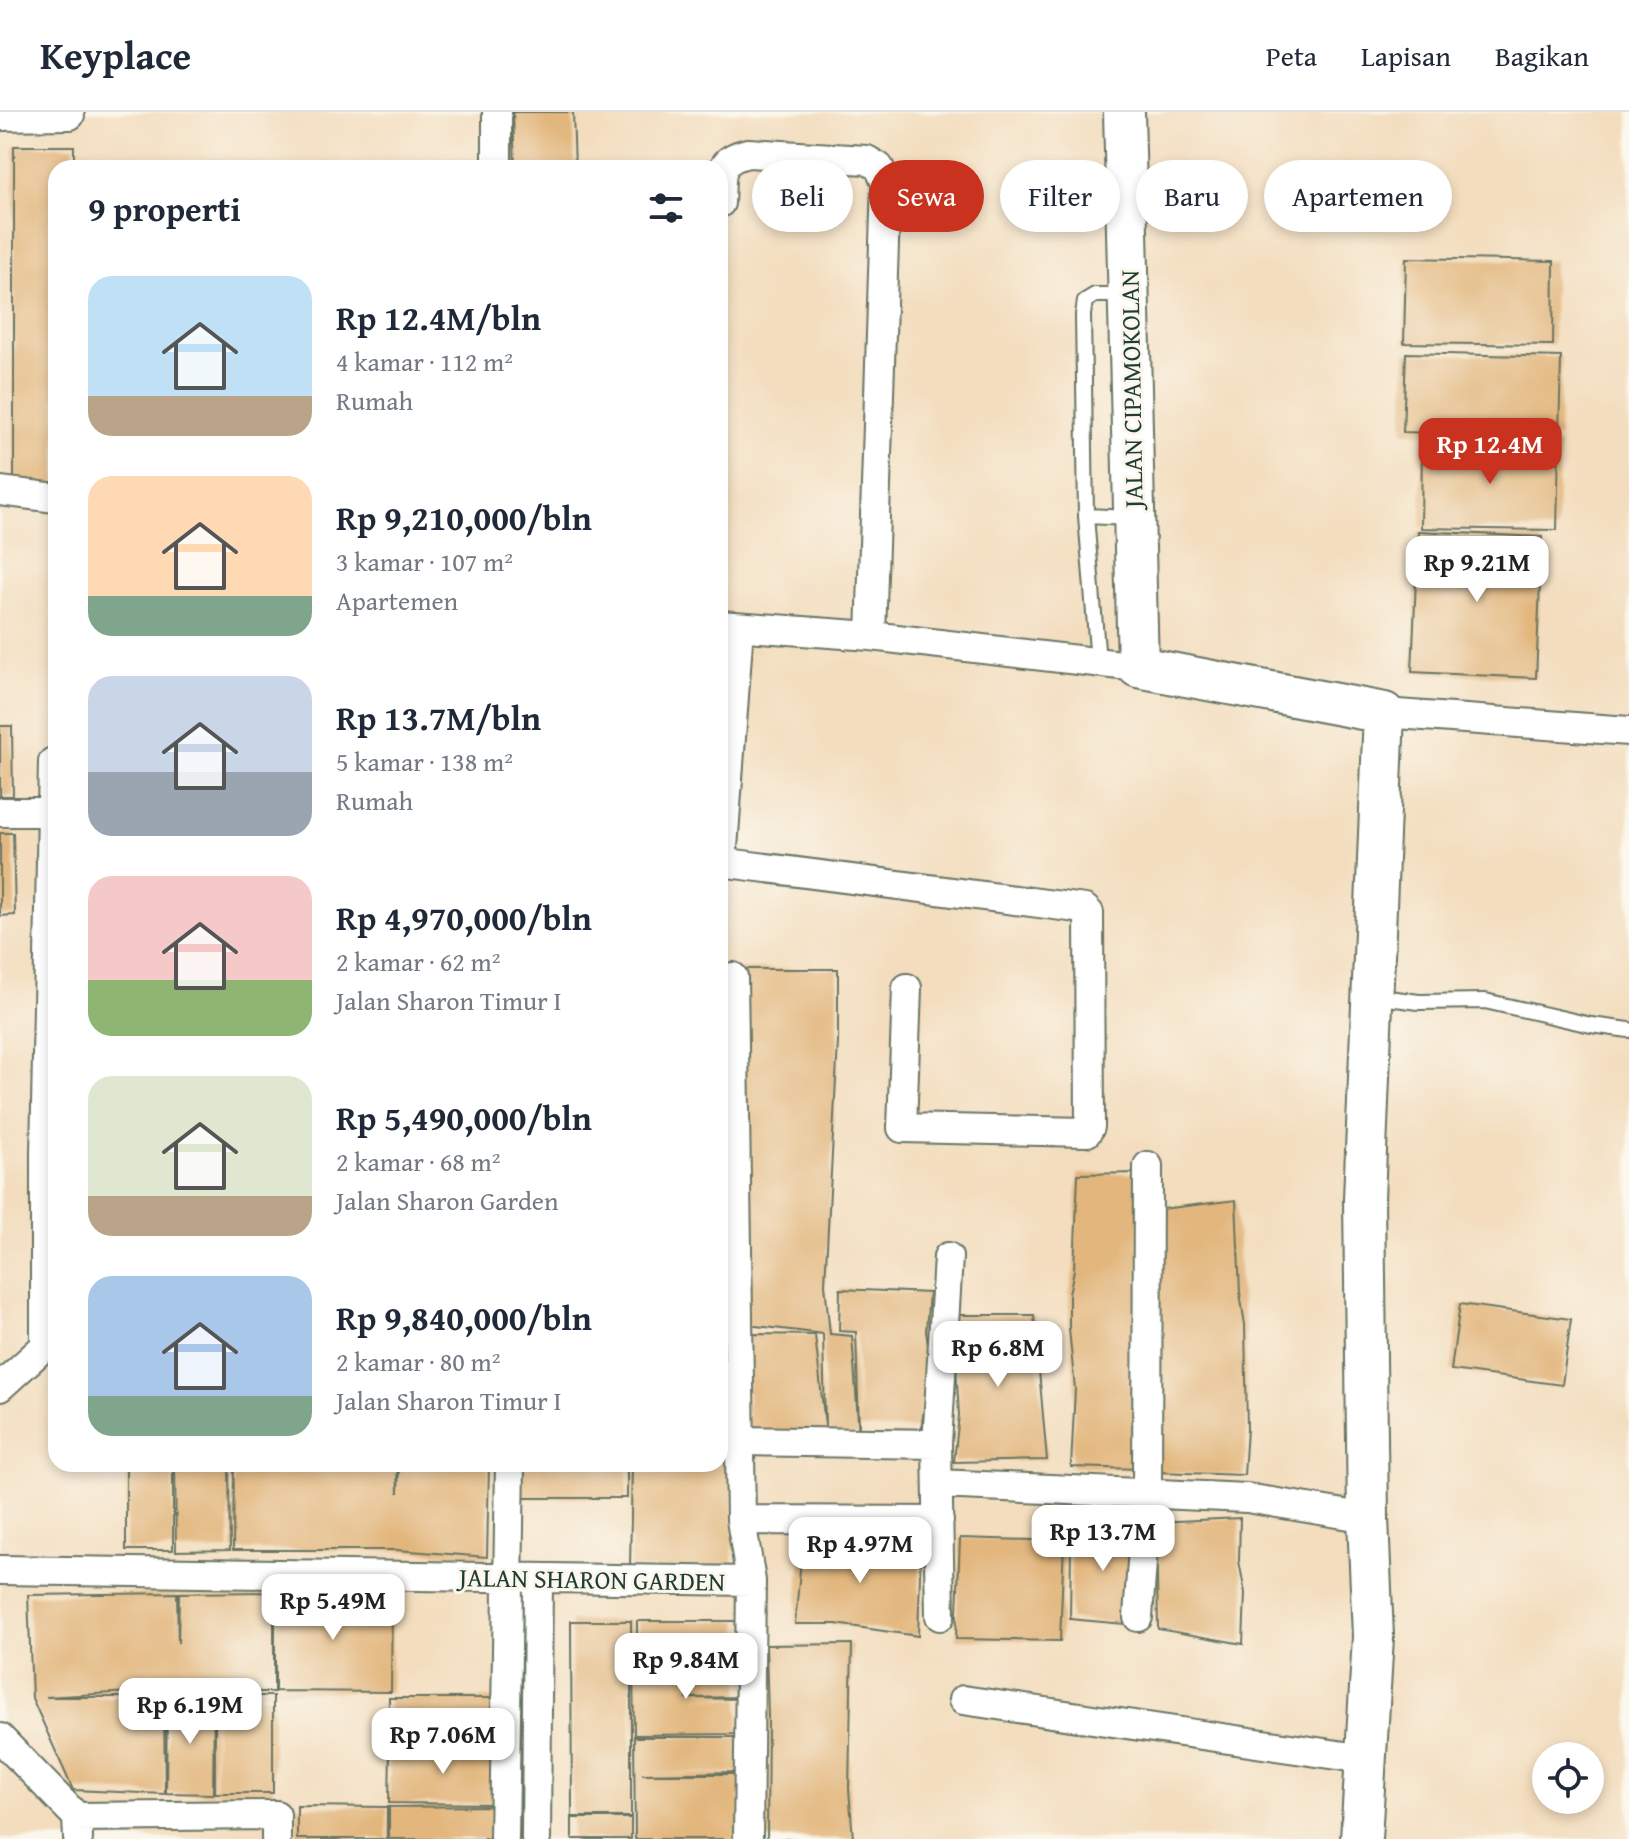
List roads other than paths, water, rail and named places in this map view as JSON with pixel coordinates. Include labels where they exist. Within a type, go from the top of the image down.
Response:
[{"type":"street","points":[[497,112],[497,160]]},
{"type":"street","name":"JALAN CIPAMOKOLAN","points":[[1124,112],[1138,667]]},
{"type":"street","points":[[0,116],[70,115]]},
{"type":"street","points":[[728,160],[732,156],[748,153],[867,160],[879,167],[886,183],[871,636]]},
{"type":"street","points":[[0,491],[48,497]]},
{"type":"street","points":[[728,656],[729,626],[871,636],[1138,667],[1384,713],[1629,731]]},
{"type":"street","points":[[1361,1839],[1373,1637],[1368,1518],[1364,1199],[1384,713]]},
{"type":"street","points":[[0,812],[48,812]]},
{"type":"street","points":[[728,863],[1085,909],[1089,913],[1090,1127],[1087,1132],[902,1128],[907,988]]},
{"type":"street","points":[[733,977],[741,1520],[751,1581],[748,1839]]},
{"type":"street","points":[[1138,1617],[1147,1494],[1148,1166]]},
{"type":"street","points":[[940,1616],[937,1444],[948,1257]]},
{"type":"street","points":[[0,1387],[48,1348]]},
{"type":"street","points":[[740,1441],[937,1444]]},
{"type":"street","points":[[504,1839],[510,1472]]},
{"type":"street","points":[[938,1484],[1247,1498],[1368,1518]]},
{"type":"street","points":[[741,1520],[939,1521]]},
{"type":"street","name":"JALAN SHARON GARDEN","points":[[0,1570],[751,1581]]},
{"type":"street","points":[[536,1839],[538,1578]]},
{"type":"street","points":[[963,1700],[1365,1759]]},
{"type":"street","points":[[0,1738],[77,1828],[276,1815],[276,1839]]},
{"type":"lane","points":[[1098,662],[1086,516],[1083,315],[1085,301],[1095,295],[1128,295]]},
{"type":"lane","points":[[1086,516],[1134,518]]},
{"type":"lane","points":[[1373,996],[1419,1002],[1485,1001],[1591,1025],[1629,1030]]}]
